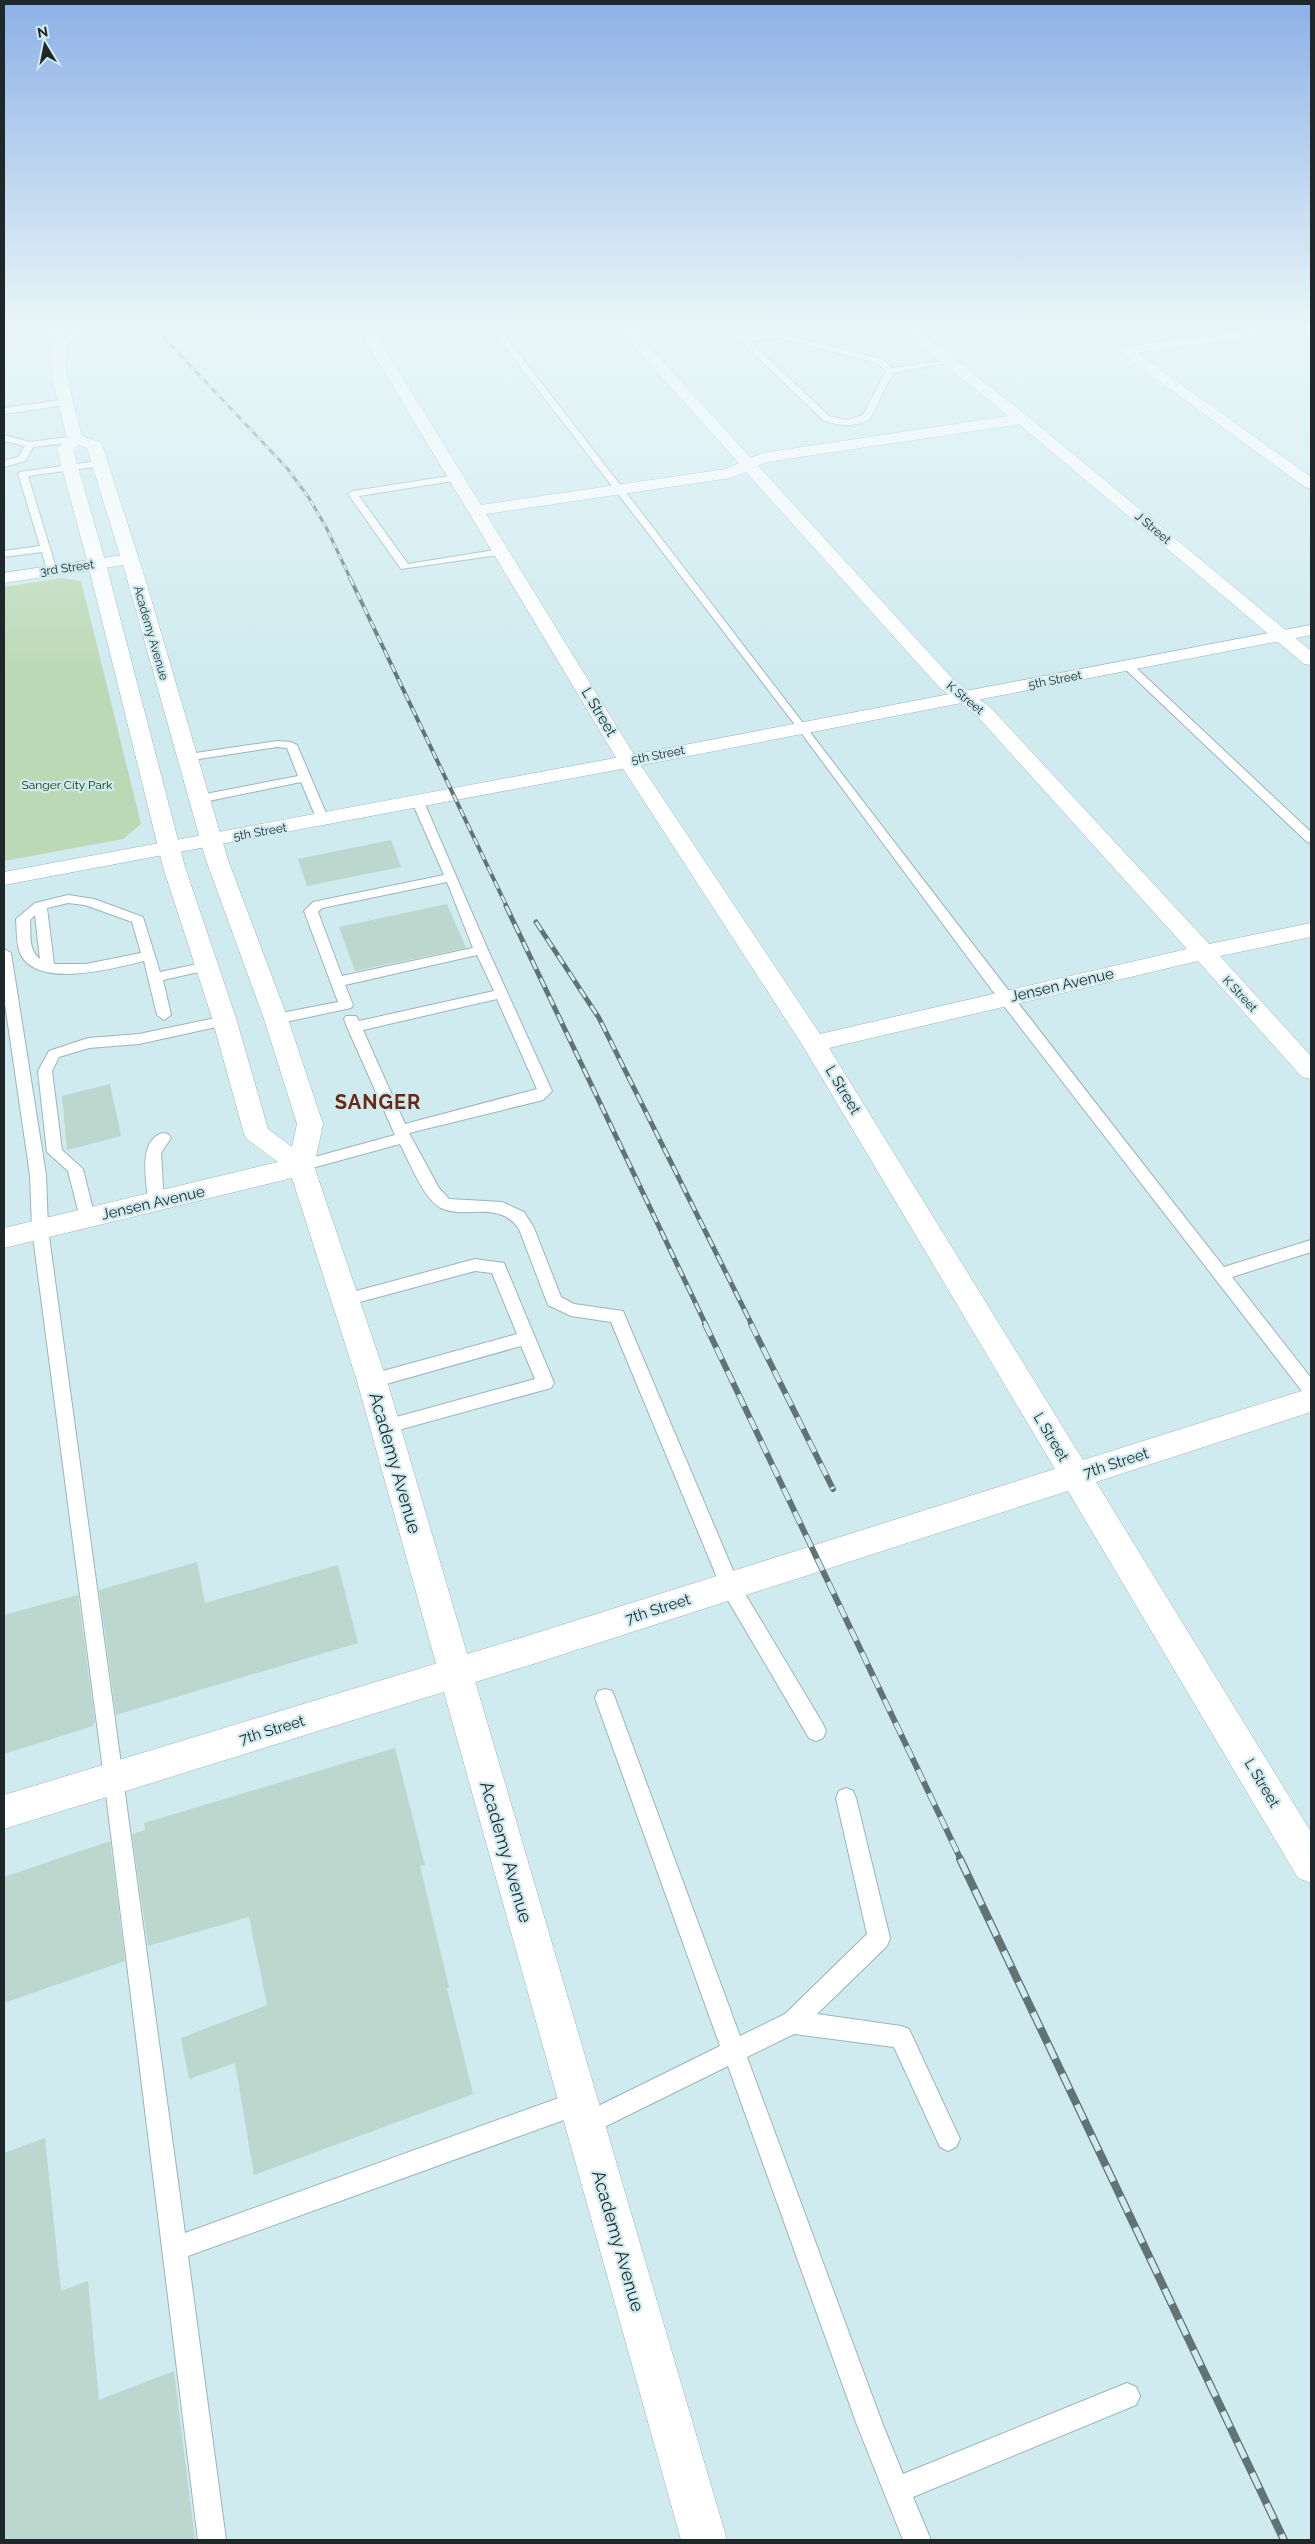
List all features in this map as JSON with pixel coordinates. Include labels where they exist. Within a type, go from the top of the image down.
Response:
[{"type":"street","points":[[72,442],[65,449],[97,564],[169,848],[225,1021],[257,1134],[301,1166]]},
{"type":"street","name":"Academy Avenue","points":[[84,442],[94,445],[98,464],[130,559],[211,841],[276,1019],[310,1124],[301,1166],[372,1382],[704,2540]]},
{"type":"street","name":"L Street","points":[[434,442],[628,760],[814,1043],[1311,1865]]},
{"type":"street","name":"K Street","points":[[726,442],[946,683],[985,713],[1311,1071]]},
{"type":"street","points":[[476,511],[730,473],[763,458],[871,442]]},
{"type":"street","name":"J Street","points":[[1049,442],[1311,660]]},
{"type":"street","points":[[1252,442],[1311,484]]},
{"type":"street","name":"3rd Street","points":[[4,578],[130,559]]},
{"type":"street","name":"5th Street","points":[[4,879],[418,802],[628,760],[1311,630]]},
{"type":"street","points":[[125,677],[148,692]]},
{"type":"street","points":[[158,721],[163,725],[177,726]]},
{"type":"street","name":"Jensen Avenue","points":[[814,1043],[1202,952],[1311,930]]},
{"type":"street","name":"Jensen Avenue","points":[[4,1238],[301,1166]]},
{"type":"street","name":"7th Street","points":[[4,1812],[455,1673],[1311,1400]]},
{"type":"lane","points":[[18,442],[30,445],[55,442]]},
{"type":"lane","points":[[583,442],[803,728],[1005,998],[1311,1390]]},
{"type":"lane","points":[[4,464],[22,459],[30,445]]},
{"type":"lane","points":[[52,571],[23,474],[98,464]]},
{"type":"lane","points":[[456,478],[352,494],[405,567],[501,552]]},
{"type":"lane","points":[[4,554],[46,548]]},
{"type":"lane","points":[[1128,666],[1311,839]]},
{"type":"lane","points":[[186,757],[286,743],[291,745],[323,820]]},
{"type":"lane","points":[[199,799],[305,778]]},
{"type":"lane","points":[[301,1166],[402,1134],[538,1096],[545,1091],[481,950],[418,802]]},
{"type":"lane","points":[[451,877],[318,905],[311,911],[354,1027],[402,1134],[433,1192],[445,1204],[502,1208],[518,1216],[526,1228],[554,1301],[571,1310],[617,1316],[730,1586],[816,1731]]},
{"type":"lane","points":[[148,956],[72,972],[48,967],[33,961],[28,956],[23,920],[29,912],[40,906],[56,901],[75,899],[138,920],[155,977],[164,1015]]},
{"type":"lane","points":[[40,906],[48,967]]},
{"type":"lane","points":[[337,982],[481,950]]},
{"type":"lane","points":[[4,953],[38,1175],[40,1230],[114,1778],[212,2540]]},
{"type":"lane","points":[[155,977],[207,966]]},
{"type":"lane","points":[[354,1027],[502,994]]},
{"type":"lane","points":[[276,1019],[346,1005]]},
{"type":"lane","points":[[87,1218],[75,1169],[55,1152],[45,1071],[54,1054],[88,1043],[139,1039],[225,1021]]},
{"type":"lane","points":[[156,1202],[153,1152],[163,1138]]},
{"type":"lane","points":[[1221,1274],[1311,1246]]},
{"type":"lane","points":[[345,1300],[475,1265],[498,1267],[545,1383],[384,1428]]},
{"type":"lane","points":[[372,1382],[526,1338]]},
{"type":"lane","points":[[605,1698],[866,2416],[917,2540]]},
{"type":"lane","points":[[174,2249],[581,2114],[733,2051],[793,2022],[878,1938],[846,1798]]},
{"type":"lane","points":[[793,2022],[901,2037],[948,2139]]},
{"type":"lane","points":[[897,2490],[1127,2396]]},
{"type":"green space","name":"Sanger City Park","points":[[62,578],[81,581],[141,824],[123,839],[4,861],[4,587]]},
{"type":"building","points":[[391,840],[401,867],[307,886],[298,859]]},
{"type":"building","points":[[447,904],[466,948],[355,971],[339,927]]},
{"type":"building","points":[[110,1084],[121,1136],[67,1150],[62,1096]]},
{"type":"building","points":[[197,1562],[205,1603],[338,1565],[358,1643],[116,1715],[99,1590]]},
{"type":"building","points":[[78,1595],[95,1722],[93,1726],[4,1754],[4,1615]]},
{"type":"building","points":[[395,1748],[425,1865],[420,1866],[473,2094],[254,2175],[235,2063],[189,2079],[181,2038],[267,2005],[249,1917],[148,1946],[132,1834],[145,1830],[144,1823]]},
{"type":"building","points":[[110,1841],[125,1961],[4,2003],[4,1877]]},
{"type":"building","points":[[45,2138],[61,2291],[88,2281],[99,2400],[174,2371],[195,2540],[4,2540],[4,2153]]},
{"type":"railway","points":[[262,442],[287,468],[309,498],[326,527],[351,580]]},
{"type":"railway","points":[[350,578],[507,907]]},
{"type":"railway","points":[[506,906],[706,1325]]},
{"type":"railway","points":[[536,922],[599,1018],[752,1325]]},
{"type":"railway","points":[[705,1324],[961,1860]]},
{"type":"railway","points":[[751,1324],[833,1489]]},
{"type":"railway","points":[[960,1859],[1284,2540]]},
{"type":"district","name":"SANGER","points":[[378,1102]]}]
